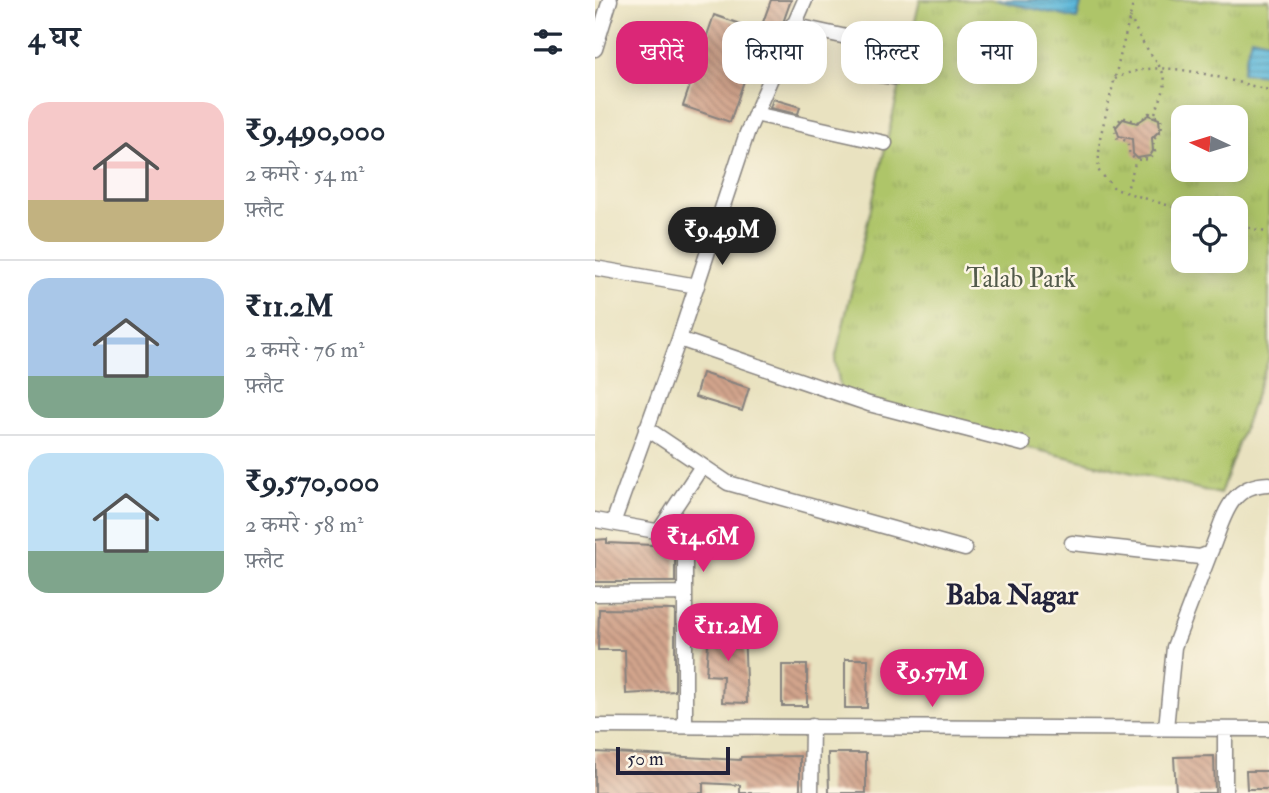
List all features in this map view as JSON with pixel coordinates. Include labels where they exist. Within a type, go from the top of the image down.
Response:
[{"type":"street","points":[[595,49],[600,16],[610,0]]},
{"type":"street","points":[[794,21],[804,0]]},
{"type":"street","points":[[613,523],[767,84]]},
{"type":"street","points":[[755,114],[885,143]]},
{"type":"street","points":[[595,268],[697,285]]},
{"type":"street","points":[[679,339],[869,404],[1023,444]]},
{"type":"street","points":[[646,428],[728,483],[965,549]]},
{"type":"street","points":[[659,531],[702,466]]},
{"type":"street","points":[[1166,728],[1174,647],[1210,553],[1235,495],[1253,485],[1269,484]]},
{"type":"street","points":[[595,520],[678,535],[685,541],[685,726]]},
{"type":"street","points":[[1072,543],[1200,557],[1210,553]]},
{"type":"street","points":[[595,594],[685,593]]},
{"type":"street","points":[[595,726],[1269,729]]},
{"type":"street","points":[[811,793],[812,726]]},
{"type":"street","points":[[1225,729],[1225,793]]},
{"type":"path","points":[[1134,0],[1102,129],[1098,170],[1115,190],[1171,206]]},
{"type":"path","points":[[1130,16],[1145,47],[1162,67],[1165,84],[1154,114]]},
{"type":"path","points":[[1115,79],[1129,71],[1162,67],[1269,90]]},
{"type":"path","points":[[1149,113],[1161,118],[1163,126],[1153,140],[1155,152],[1151,159],[1136,160],[1131,155],[1129,144],[1117,138],[1114,129],[1122,117],[1136,122],[1149,113]]},
{"type":"path","points":[[1102,129],[1114,129]]},
{"type":"path","points":[[1126,193],[1136,160]]},
{"type":"path","points":[[1248,227],[1269,233]]},
{"type":"green space","name":"Talab Park","points":[[920,0],[1269,0],[1269,358],[1220,494],[843,403],[835,360],[900,84],[943,84],[943,21],[915,21]]},
{"type":"water","points":[[996,0],[1082,0],[1077,19]]},
{"type":"water","points":[[1251,37],[1269,41],[1269,75],[1242,73]]},
{"type":"building","points":[[771,0],[791,0],[784,21],[763,21]]},
{"type":"building","points":[[714,15],[732,21],[722,21],[722,84],[743,84],[730,122],[683,106],[690,84],[708,84],[708,33]]},
{"type":"building","points":[[773,99],[800,107],[798,114],[770,108]]},
{"type":"building","points":[[1149,115],[1159,119],[1160,130],[1152,138],[1153,151],[1150,156],[1137,158],[1133,154],[1132,139],[1119,136],[1116,127],[1123,119],[1137,123]]},
{"type":"building","points":[[702,373],[749,388],[742,411],[695,397]]},
{"type":"building","points":[[607,539],[607,543],[675,546],[675,582],[595,582],[595,540]]},
{"type":"building","points":[[599,609],[675,610],[675,691],[626,694],[625,650],[598,650]]},
{"type":"building","points":[[709,629],[744,631],[747,703],[722,702],[723,676],[706,675]]},
{"type":"building","points":[[845,659],[868,659],[867,708],[845,708]]},
{"type":"building","points":[[782,665],[807,665],[807,706],[782,706]]},
{"type":"building","points":[[595,752],[740,760],[741,757],[800,756],[800,793],[740,793],[740,785],[703,783],[703,793],[595,793]]},
{"type":"building","points":[[828,753],[866,753],[866,793],[829,793]]},
{"type":"building","points":[[1214,756],[1215,793],[1176,793],[1174,757]]},
{"type":"building","points":[[1246,771],[1269,771],[1269,789],[1247,789]]},
{"type":"district","name":"Baba Nagar","points":[[1012,594]]}]
